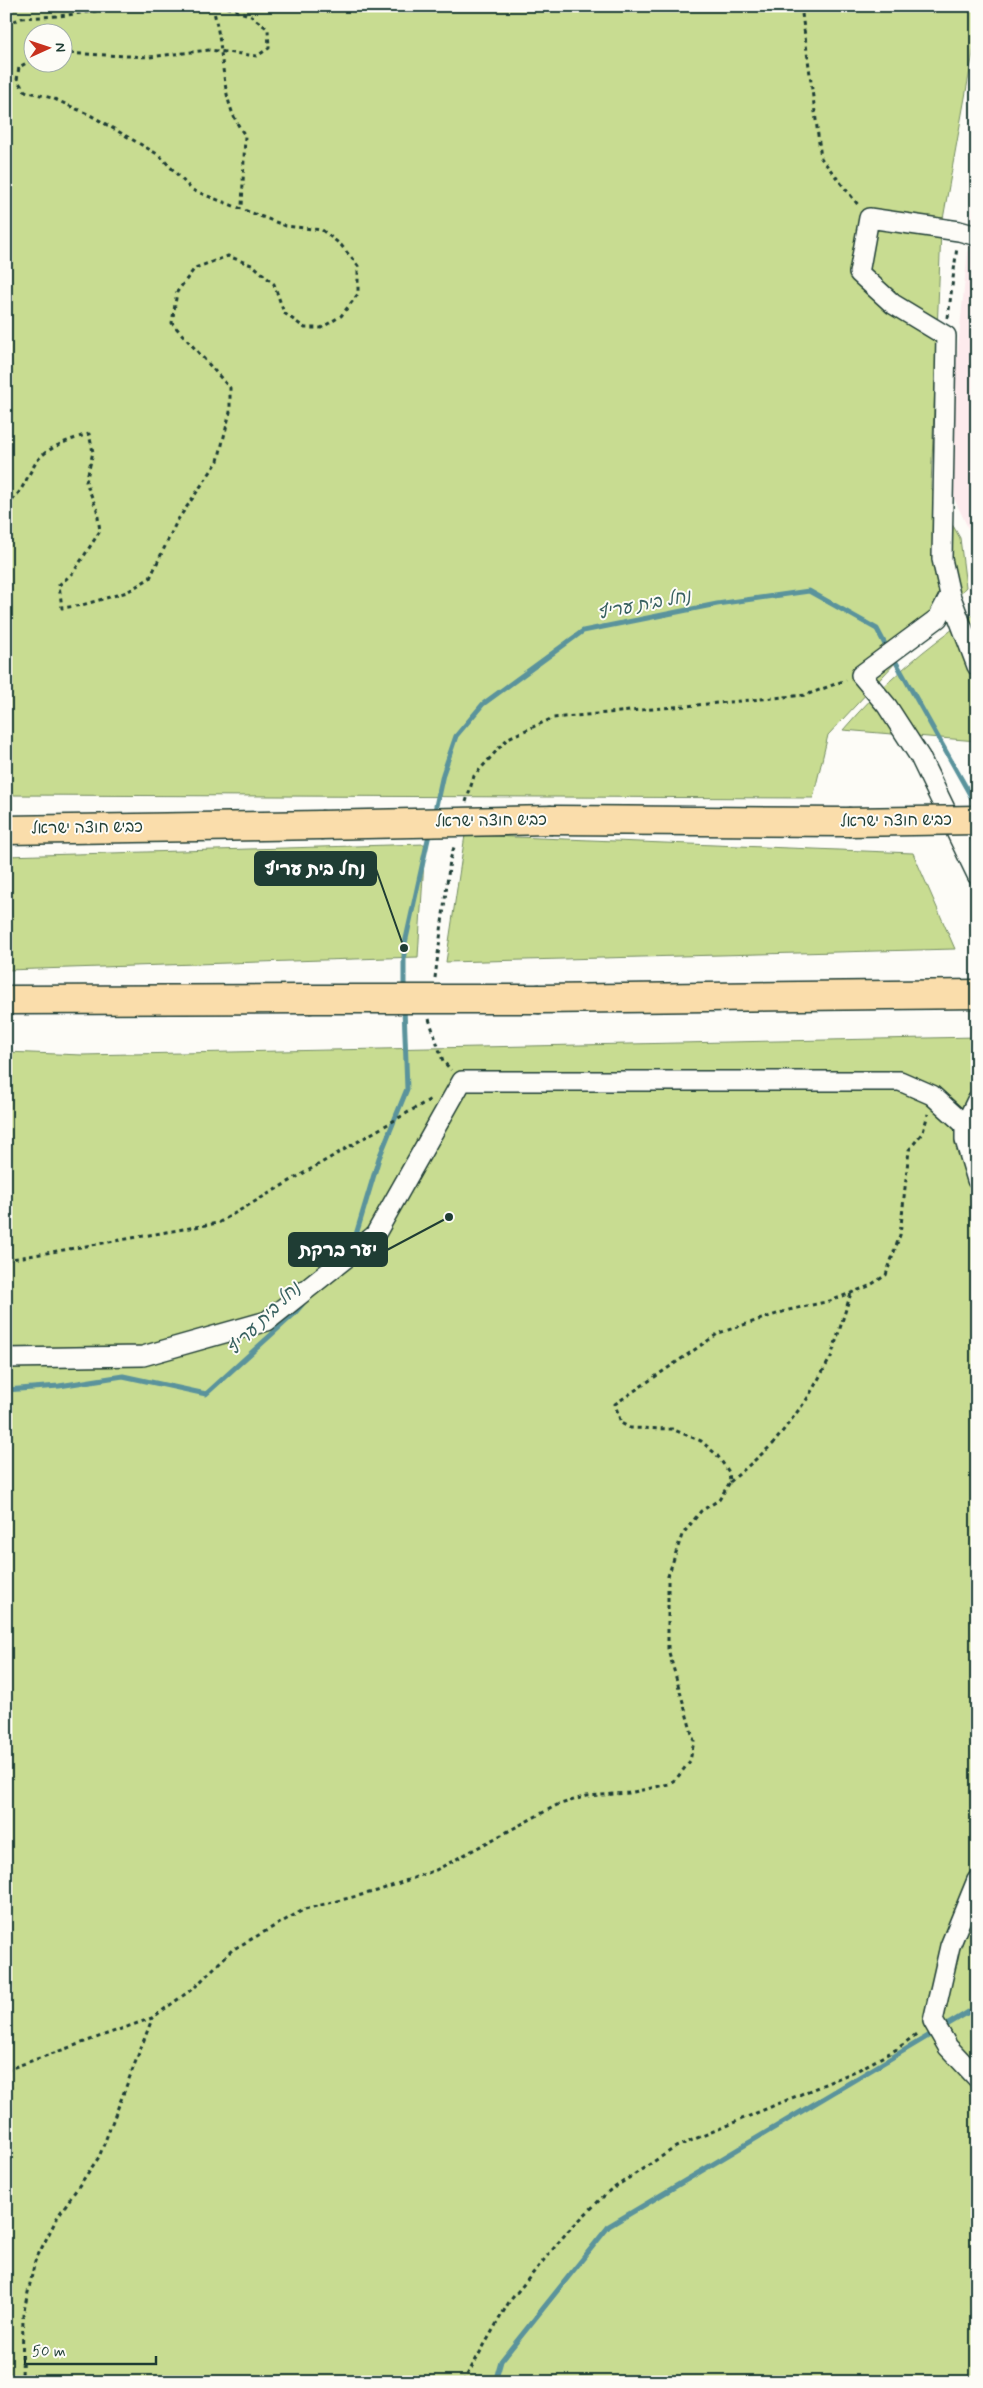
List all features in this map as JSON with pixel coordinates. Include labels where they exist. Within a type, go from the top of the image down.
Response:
[{"type":"highway","name":"כביש חוצה ישראל","points":[[6,830],[552,820],[848,822],[977,820]]},
{"type":"highway","points":[[6,1000],[540,999],[977,994]]},
{"type":"street","points":[[968,234],[868,218],[859,273],[893,304],[946,336],[942,559],[950,595],[977,666]]},
{"type":"street","points":[[950,595],[938,618],[861,675],[887,706],[920,757],[977,875]]},
{"type":"street","points":[[6,1358],[143,1356],[267,1321],[375,1235],[462,1081],[900,1082],[932,1096],[965,1125]]},
{"type":"street","points":[[977,1100],[965,1125],[966,1140],[977,1180]]},
{"type":"street","points":[[977,1880],[950,1946],[933,2021],[948,2047],[977,2078]]},
{"type":"path","points":[[6,24],[22,18],[60,16],[133,6]]},
{"type":"path","points":[[213,6],[225,89],[237,124],[245,135],[242,208]]},
{"type":"path","points":[[72,53],[149,57],[209,50],[257,56],[270,48],[268,29],[250,16],[224,6]]},
{"type":"path","points":[[801,6],[821,158],[868,218]]},
{"type":"path","points":[[6,506],[19,496],[38,459],[68,440],[89,434],[93,452],[86,482],[97,510],[100,531],[72,573],[59,585],[62,608],[82,605],[127,592],[150,578],[177,521],[218,461],[230,412],[230,388],[172,323],[177,292],[195,268],[228,256],[254,266],[274,284],[284,313],[305,328],[321,328],[341,316],[358,294],[358,266],[341,245],[322,230],[286,226],[192,190],[160,155],[90,115],[52,98],[25,91],[17,80],[19,67],[22,65]]},
{"type":"path","points":[[946,336],[968,234]]},
{"type":"path","points":[[6,1260],[218,1223],[462,1081]]},
{"type":"path","points":[[730,1482],[729,1472],[717,1454],[701,1441],[672,1429],[630,1428],[621,1424],[615,1404],[719,1333],[789,1310],[830,1301],[869,1286],[886,1275],[900,1235],[909,1150],[923,1132],[932,1096]]},
{"type":"path","points":[[6,2070],[152,2018],[195,1987],[232,1950],[305,1909],[377,1891],[436,1870],[557,1805],[587,1796],[629,1793],[670,1784],[677,1778],[690,1761],[694,1741],[668,1649],[668,1576],[682,1535],[701,1511],[719,1500],[730,1482],[773,1444],[807,1399],[831,1357],[851,1293]]},
{"type":"path","points":[[22,2382],[23,2315],[35,2261],[58,2216],[98,2158],[152,2018]]},
{"type":"path","points":[[463,2382],[509,2302],[568,2231],[609,2191],[676,2147],[858,2070],[898,2048],[933,2021]]},
{"type":"shaded area","points":[[977,163],[977,547],[949,488],[956,366]]},
{"type":"green space","points":[[6,6],[977,6],[977,31],[941,230],[931,487],[960,538],[966,587],[828,735],[813,798],[6,795]]},
{"type":"green space","points":[[977,612],[977,741],[843,730],[873,697],[906,666],[940,638]]},
{"type":"green space","points":[[465,835],[913,853],[955,949],[446,962]]},
{"type":"green space","points":[[425,844],[418,957],[6,970],[6,856]]},
{"type":"green space","points":[[977,1037],[977,2382],[6,2382],[6,1052],[82,1055]]},
{"type":"waterway","name":"נחל בית עריף","points":[[434,815],[443,774],[456,736],[483,704],[583,631],[717,604],[809,591],[877,629],[888,650]]},
{"type":"waterway","name":"נחל בית עריף","points":[[893,657],[977,807]]},
{"type":"waterway","name":"נחל בית עריף","points":[[404,992],[404,948],[430,830]]},
{"type":"waterway","name":"נחל בית עריף","points":[[349,1245],[355,1238],[379,1158],[407,1089],[404,1008]]},
{"type":"waterway","name":"נחל בית עריף","points":[[6,1390],[59,1386],[123,1376],[206,1394],[293,1315],[305,1301]]},
{"type":"waterway","points":[[495,2382],[501,2361],[609,2226],[977,2007]]},
{"type":"place","name":"נחל בית עריף","points":[[404,948]]},
{"type":"place","name":"יער ברקת","points":[[449,1217]]}]
